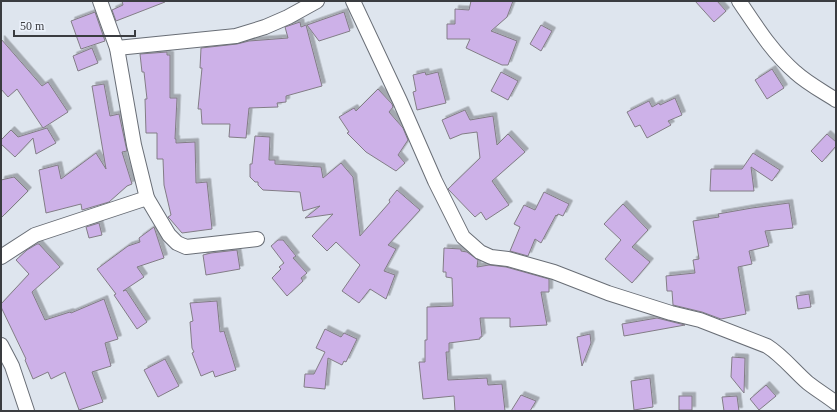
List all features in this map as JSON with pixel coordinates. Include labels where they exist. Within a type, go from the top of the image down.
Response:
[{"type":"street","points":[[100,1],[116,48],[134,145],[146,198],[169,235],[177,243],[186,247],[257,238]]},
{"type":"street","points":[[116,48],[236,36],[288,18],[317,1]]},
{"type":"street","points":[[353,1],[400,101],[435,182],[464,237],[480,252],[491,257],[508,259],[554,272],[608,294],[700,320],[767,346],[776,351],[808,382],[836,403]]},
{"type":"street","points":[[739,1],[771,47],[783,61],[795,72],[836,100]]},
{"type":"street","points":[[1,257],[35,235],[146,198]]},
{"type":"street","points":[[1,345],[12,366],[27,411]]},
{"type":"building","points":[[122,1],[165,2],[116,21],[112,10],[123,5]]},
{"type":"building","points":[[471,1],[513,1],[507,17],[491,31],[517,41],[508,65],[502,65],[466,48],[470,39],[447,39],[447,24],[455,24],[455,9],[469,10]]},
{"type":"building","points":[[695,1],[717,1],[726,11],[714,22]]},
{"type":"building","points":[[95,12],[105,41],[81,49],[71,21]]},
{"type":"building","points":[[344,12],[350,31],[319,41],[307,25]]},
{"type":"building","points":[[300,22],[301,27],[306,25],[322,86],[286,96],[286,102],[277,103],[278,107],[249,108],[246,138],[229,137],[230,124],[202,124],[201,109],[198,109],[202,68],[200,68],[201,48],[237,44],[249,41],[288,38],[285,27]]},
{"type":"building","points":[[541,25],[552,31],[541,51],[530,44]]},
{"type":"building","points":[[1,39],[42,86],[48,82],[68,112],[43,128],[17,89],[8,97],[1,89]]},
{"type":"building","points":[[92,48],[98,63],[78,71],[73,56]]},
{"type":"building","points":[[167,52],[167,55],[170,55],[170,98],[177,98],[176,143],[195,142],[196,183],[207,182],[212,229],[182,233],[168,217],[171,215],[164,185],[163,159],[157,159],[157,133],[146,133],[145,99],[147,99],[140,54]]},
{"type":"building","points":[[772,69],[784,88],[767,99],[755,80]]},
{"type":"building","points":[[425,72],[426,75],[438,72],[446,103],[417,110],[413,92],[416,91],[413,75]]},
{"type":"building","points":[[501,72],[518,81],[508,100],[491,91]]},
{"type":"building","points":[[104,84],[110,116],[119,114],[127,151],[122,152],[132,184],[127,186],[109,202],[82,210],[81,204],[46,213],[39,170],[58,165],[61,179],[96,153],[106,169],[92,86]]},
{"type":"building","points":[[378,89],[392,104],[393,107],[389,112],[403,128],[408,140],[398,155],[405,163],[396,171],[366,152],[347,133],[349,132],[339,117],[354,108],[356,111]]},
{"type":"building","points":[[675,98],[682,115],[668,121],[671,125],[647,138],[640,125],[635,127],[627,112],[649,101],[652,107]]},
{"type":"building","points":[[465,110],[470,120],[493,116],[497,145],[508,134],[525,152],[492,181],[509,205],[486,220],[481,212],[475,217],[448,189],[480,158],[477,132],[462,134],[450,139],[442,120]]},
{"type":"building","points":[[47,128],[56,143],[36,154],[33,138],[15,157],[1,144],[1,140],[11,130],[18,137]]},
{"type":"building","points":[[827,134],[836,142],[836,146],[822,162],[811,151]]},
{"type":"building","points":[[255,136],[270,137],[269,160],[275,160],[275,164],[321,167],[323,178],[341,163],[353,177],[360,236],[390,202],[389,200],[397,190],[420,210],[388,245],[396,249],[384,271],[395,275],[386,299],[370,289],[359,303],[342,291],[360,265],[336,242],[327,251],[312,236],[333,214],[305,218],[320,206],[303,211],[300,192],[263,190],[258,185],[258,182],[255,182],[250,177],[250,164],[252,164]]},
{"type":"building","points":[[753,153],[780,170],[772,181],[751,167],[754,191],[710,191],[711,169],[742,169]]},
{"type":"building","points":[[14,177],[28,191],[1,218],[1,180]]},
{"type":"building","points":[[544,192],[569,204],[563,216],[558,214],[557,216],[556,215],[541,243],[535,239],[528,256],[510,251],[520,227],[514,224],[524,205],[535,210]]},
{"type":"building","points":[[789,203],[793,228],[765,231],[769,246],[749,251],[752,264],[738,267],[746,314],[721,319],[702,312],[673,305],[672,291],[667,291],[666,276],[695,273],[693,260],[699,259],[693,221],[719,217],[718,214]]},
{"type":"building","points":[[623,204],[648,230],[632,247],[650,262],[632,283],[605,259],[621,240],[604,224]]},
{"type":"building","points":[[99,223],[102,235],[89,238],[86,227]]},
{"type":"building","points":[[154,227],[164,258],[137,267],[144,277],[123,291],[126,290],[147,322],[137,329],[114,295],[116,294],[97,269],[128,246],[140,242],[139,238]]},
{"type":"building","points":[[278,240],[283,240],[296,256],[293,258],[307,273],[301,278],[303,281],[287,296],[272,278],[281,269],[279,267],[284,263],[271,246]]},
{"type":"building","points":[[39,244],[60,267],[32,292],[45,320],[70,312],[71,313],[104,299],[118,339],[105,343],[111,366],[92,372],[103,402],[79,410],[65,372],[51,379],[48,372],[33,379],[25,360],[26,359],[1,307],[1,304],[29,274],[16,260],[27,250]]},
{"type":"building","points":[[444,248],[461,249],[461,251],[467,252],[478,260],[477,267],[489,265],[506,267],[549,279],[549,292],[541,292],[547,325],[510,327],[510,318],[480,318],[482,337],[480,337],[480,339],[449,343],[449,352],[446,352],[448,380],[487,378],[488,385],[502,384],[505,411],[455,411],[454,396],[423,399],[419,362],[425,362],[427,307],[453,306],[452,278],[446,277],[446,272],[443,272]]},
{"type":"building","points":[[237,250],[240,269],[206,275],[203,255]]},
{"type":"building","points":[[809,294],[811,307],[798,309],[796,296]]},
{"type":"building","points":[[217,301],[220,332],[224,331],[236,370],[215,377],[213,371],[201,376],[192,353],[194,352],[192,348],[190,322],[193,321],[190,303]]},
{"type":"building","points":[[657,318],[685,325],[624,336],[622,324]]},
{"type":"building","points":[[325,329],[341,337],[344,333],[357,339],[346,362],[344,361],[342,365],[328,358],[325,389],[304,387],[305,374],[314,374],[325,352],[316,348]]},
{"type":"building","points":[[590,334],[591,343],[582,366],[577,337]]},
{"type":"building","points":[[732,357],[745,358],[744,393],[731,377]]},
{"type":"building","points":[[165,359],[179,386],[158,397],[144,370]]},
{"type":"building","points":[[650,378],[653,407],[634,410],[631,381]]},
{"type":"building","points":[[766,385],[776,396],[759,410],[750,399]]},
{"type":"building","points":[[521,395],[536,401],[530,411],[511,411]]},
{"type":"building","points":[[679,396],[692,396],[692,410],[679,410]]},
{"type":"building","points":[[737,396],[739,411],[724,411],[722,397]]}]
